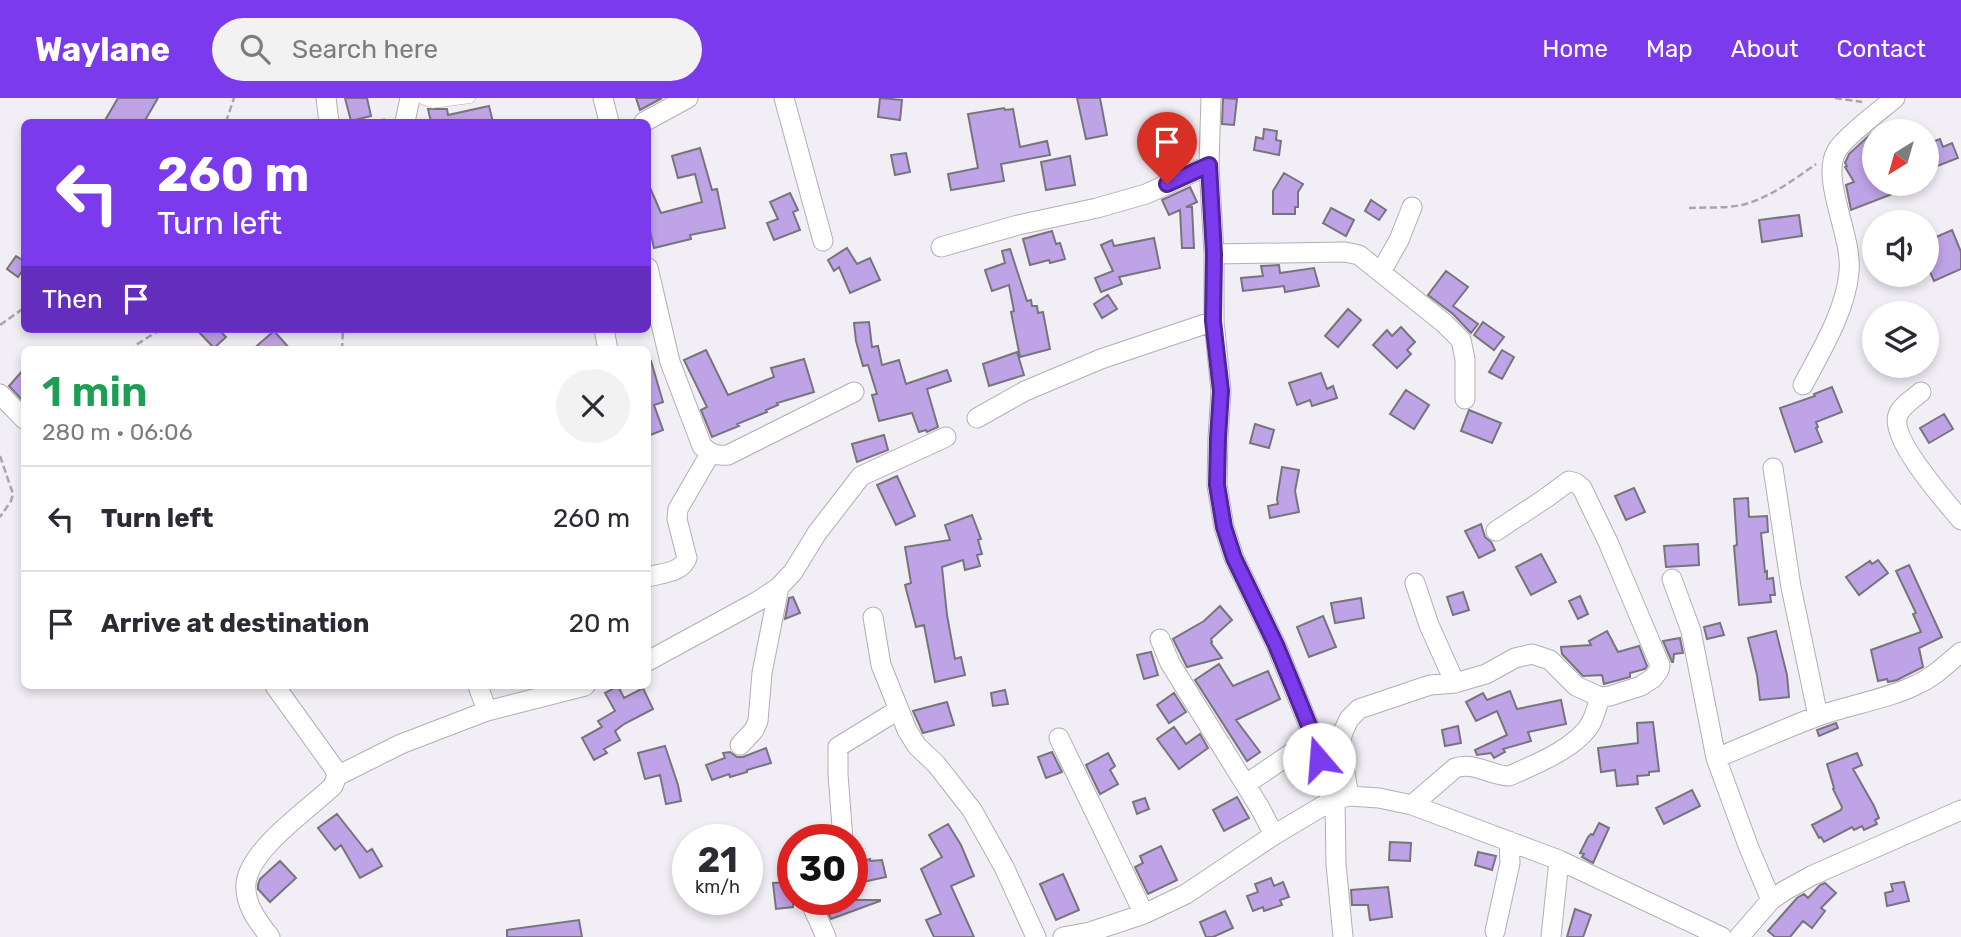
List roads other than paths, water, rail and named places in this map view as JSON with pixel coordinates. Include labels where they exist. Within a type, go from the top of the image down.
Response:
[{"type":"street","points":[[326,98],[329,119]]},
{"type":"street","points":[[406,119],[410,98]]},
{"type":"street","points":[[650,119],[688,98]]},
{"type":"street","points":[[784,98],[823,241]]},
{"type":"street","points":[[1211,98],[1209,165],[1214,254],[1213,321],[1221,391],[1217,485],[1224,527],[1234,558],[1276,645],[1338,799]]},
{"type":"street","points":[[1803,385],[1846,293],[1850,270],[1848,247],[1831,172],[1836,151],[1895,98]]},
{"type":"street","points":[[941,247],[1146,194],[1209,165]]},
{"type":"street","points":[[1381,272],[1399,240],[1412,207]]},
{"type":"street","points":[[1214,254],[1345,252],[1359,256],[1461,340],[1465,359],[1465,400]]},
{"type":"street","points":[[651,283],[670,362],[702,446],[710,454],[728,455],[854,392]]},
{"type":"street","points":[[977,418],[1025,391],[1101,359],[1213,321]]},
{"type":"street","points":[[1921,392],[1904,406],[1897,423],[1903,442],[1930,483],[1961,520]]},
{"type":"street","points":[[0,394],[21,416]]},
{"type":"street","points":[[651,659],[779,587],[793,572],[817,533],[861,476],[946,437]]},
{"type":"street","points":[[651,576],[681,568],[686,564],[687,558],[677,519],[678,509],[710,454]]},
{"type":"street","points":[[1773,468],[1791,587],[1818,716]]},
{"type":"street","points":[[1343,937],[1336,864],[1340,745],[1342,732],[1359,709],[1430,685],[1455,683],[1486,674],[1515,658],[1532,654],[1550,660],[1576,686],[1600,697],[1642,686],[1659,670],[1660,665],[1608,542],[1582,488],[1569,481],[1496,531]]},
{"type":"street","points":[[1672,579],[1691,631],[1716,758],[1771,900]]},
{"type":"street","points":[[1415,583],[1429,625],[1455,683]]},
{"type":"street","points":[[740,745],[754,730],[758,721],[764,662],[779,587]]},
{"type":"street","points":[[873,617],[881,665],[898,710],[917,746],[936,764],[972,810],[1004,867],[1036,937]]},
{"type":"street","points":[[1160,639],[1170,663],[1261,808],[1274,835]]},
{"type":"street","points":[[1716,758],[1818,716],[1899,693],[1939,672],[1961,652]]},
{"type":"street","points":[[277,689],[338,776]]},
{"type":"street","points":[[479,689],[487,711]]},
{"type":"street","points":[[270,937],[254,928],[246,883],[267,845],[333,786],[338,776],[401,744],[487,711],[573,689]]},
{"type":"street","points":[[1412,805],[1462,765],[1509,776],[1568,746],[1581,736],[1591,722],[1600,697]]},
{"type":"street","points":[[842,824],[838,747],[898,710]]},
{"type":"street","points":[[1059,738],[1144,914]]},
{"type":"street","points":[[1246,785],[1314,738]]},
{"type":"street","points":[[1063,937],[1090,932],[1144,914],[1186,894],[1274,835],[1338,799],[1379,798],[1412,805],[1559,860],[1722,937]]},
{"type":"street","points":[[1739,937],[1771,900],[1784,891],[1813,875],[1961,810]]},
{"type":"street","points":[[1495,931],[1510,863],[1509,841]]},
{"type":"street","points":[[1551,937],[1559,860]]},
{"type":"street","points":[[816,915],[826,937]]},
{"type":"lane","points":[[420,98],[432,103],[470,98]]}]
